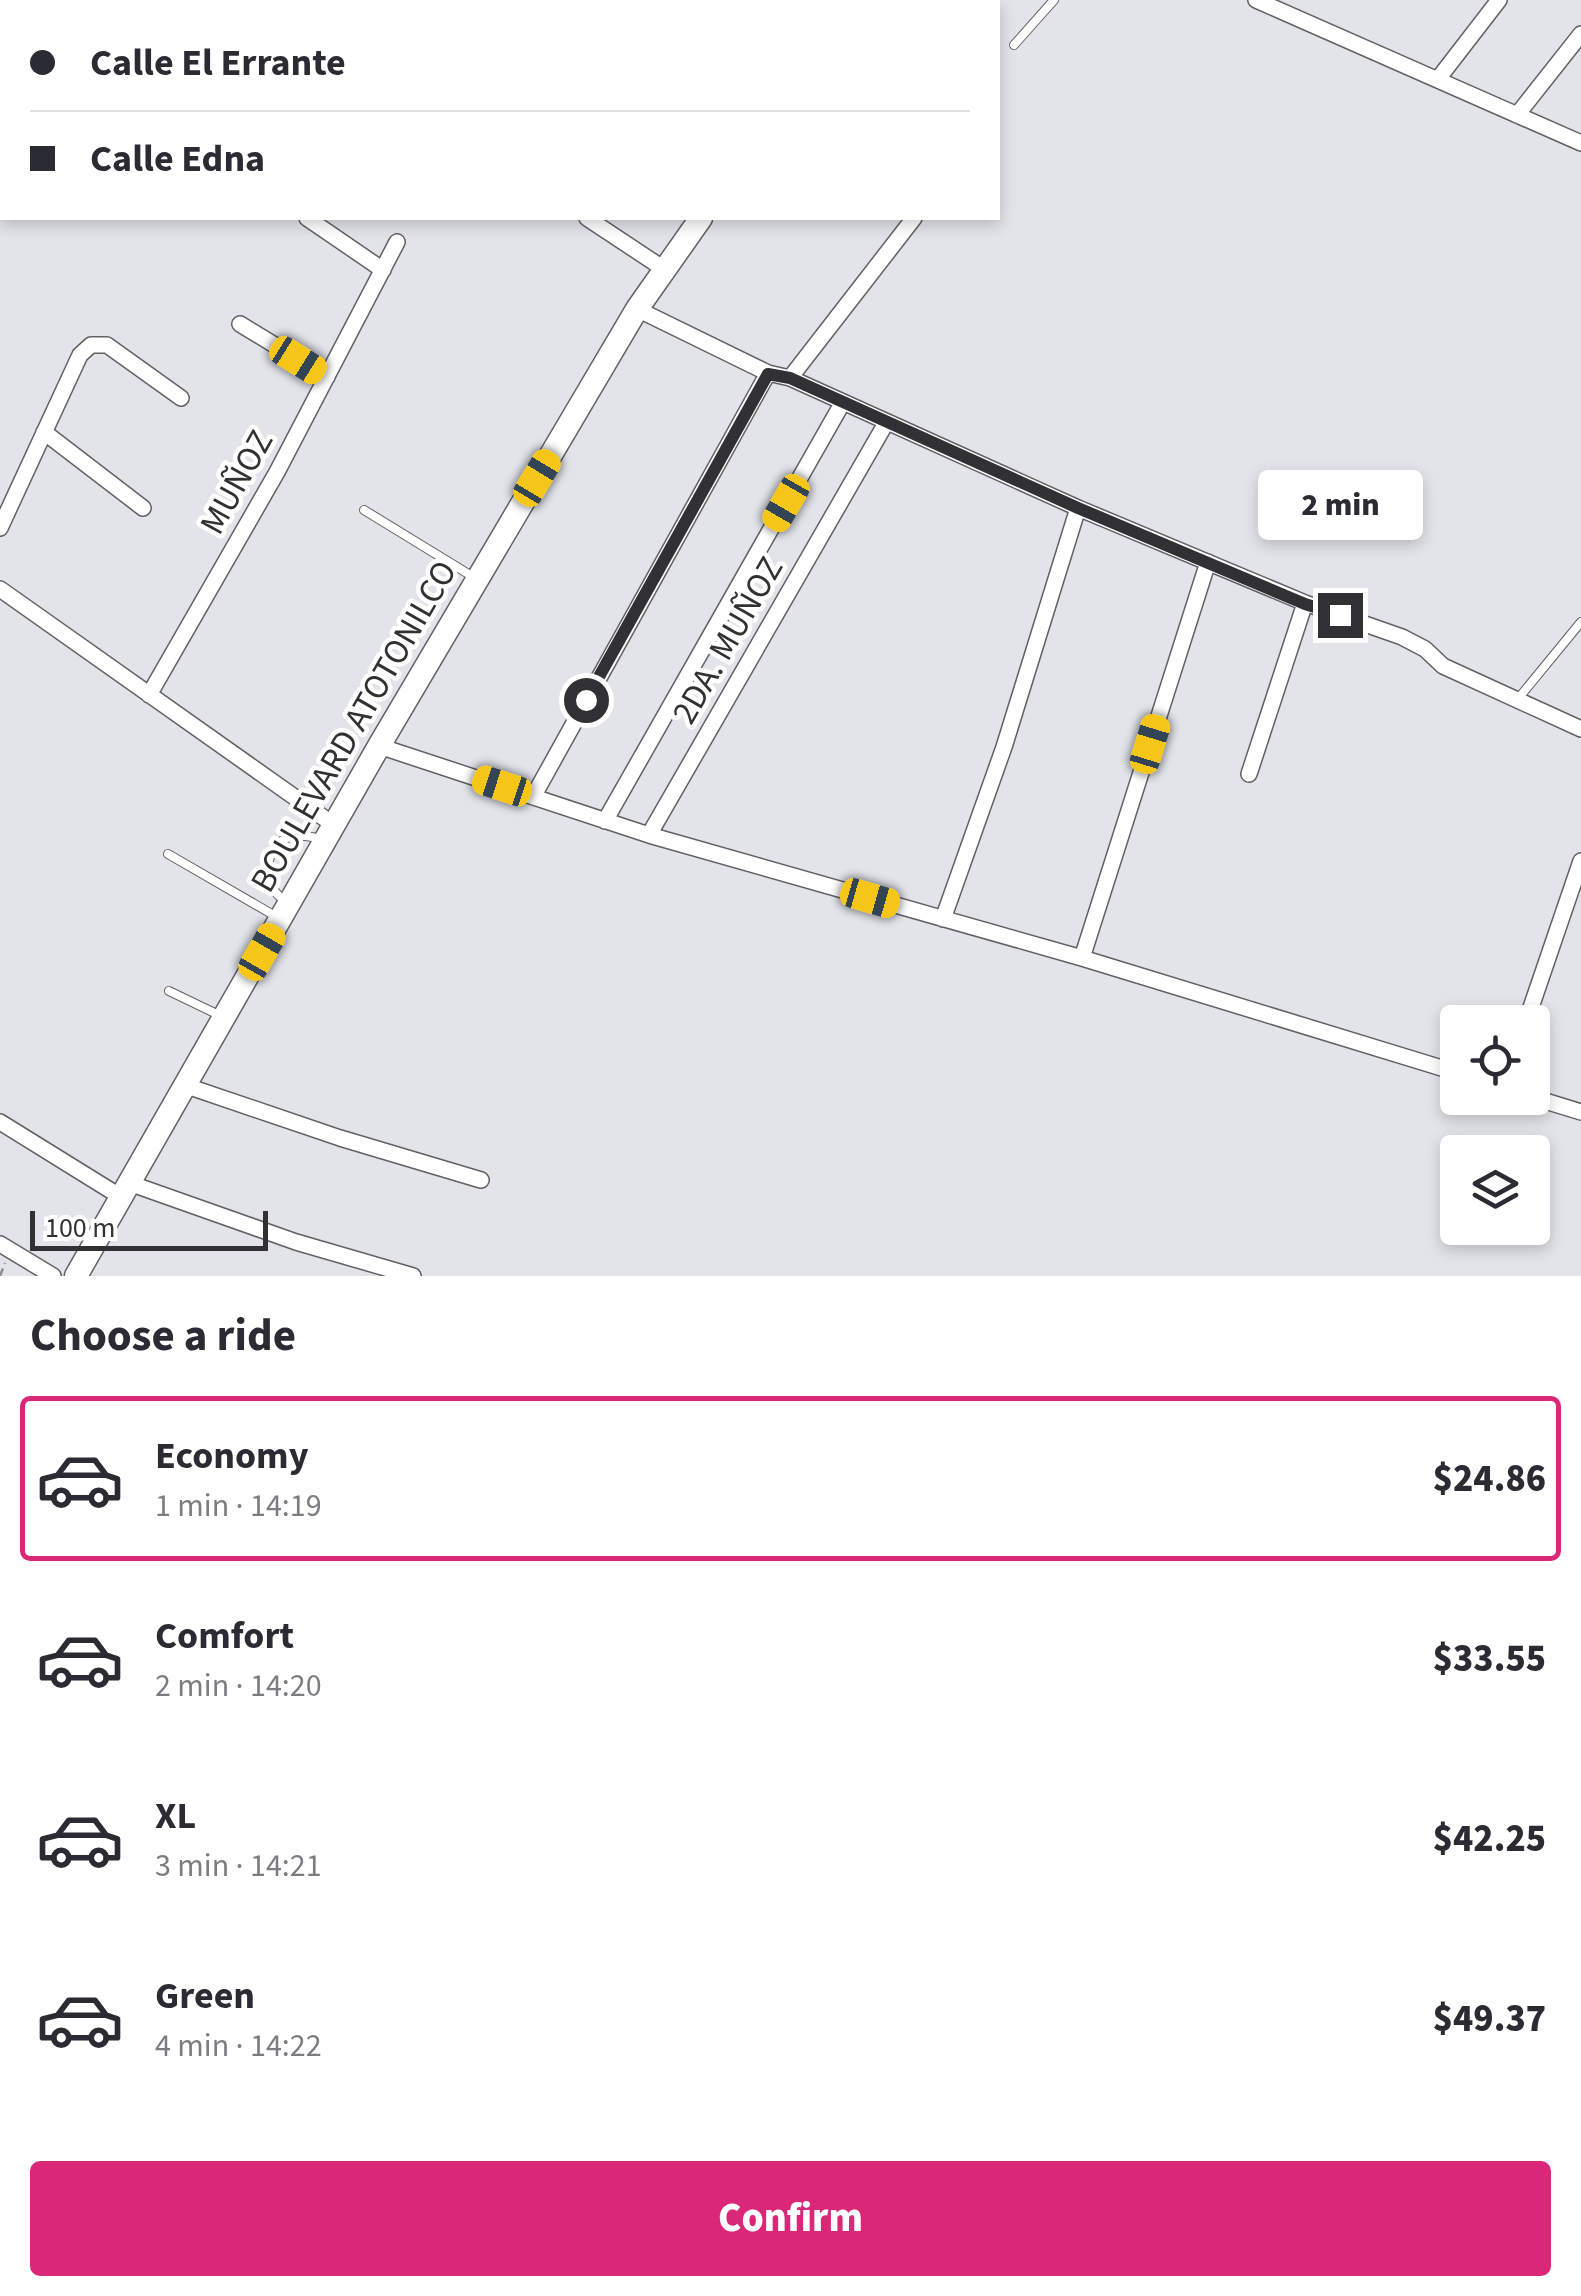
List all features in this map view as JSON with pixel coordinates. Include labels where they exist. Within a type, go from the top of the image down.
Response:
[{"type":"street","points":[[1256,0],[1581,143]]},
{"type":"street","points":[[1438,79],[1499,0]]},
{"type":"street","points":[[1517,116],[1581,34]]},
{"type":"street","points":[[310,220],[383,270]]},
{"type":"street","points":[[591,220],[664,269]]},
{"type":"street","name":"BOULEVARD ATOTONILCO","points":[[76,1276],[378,746],[637,308],[700,220]]},
{"type":"street","points":[[790,378],[912,220]]},
{"type":"street","name":"MUÑOZ","points":[[149,695],[277,472],[397,242]]},
{"type":"street","points":[[637,308],[768,374],[790,378],[1078,508],[1305,604],[1402,637],[1425,648],[1443,666],[1581,729]]},
{"type":"street","points":[[240,324],[327,377]]},
{"type":"street","points":[[0,528],[80,355],[91,345],[107,346],[181,398]]},
{"type":"street","points":[[533,796],[768,374]]},
{"type":"street","points":[[605,821],[844,402]]},
{"type":"street","name":"2DA. MUÑOZ","points":[[649,835],[886,422]]},
{"type":"street","points":[[44,432],[143,508]]},
{"type":"street","points":[[943,919],[1004,747],[1078,508]]},
{"type":"street","points":[[1082,958],[1208,562]]},
{"type":"street","points":[[0,589],[149,695],[330,833]]},
{"type":"street","points":[[1249,774],[1305,604]]},
{"type":"street","points":[[378,746],[649,835],[1082,958],[1440,1067]]},
{"type":"street","points":[[1532,1005],[1581,861]]},
{"type":"street","points":[[184,1084],[340,1138],[481,1180]]},
{"type":"street","points":[[1550,1103],[1581,1112]]},
{"type":"street","points":[[0,1122],[125,1190],[413,1276]]},
{"type":"street","points":[[0,1244],[52,1276]]},
{"type":"lane","points":[[1014,45],[1054,0]]},
{"type":"lane","points":[[364,510],[478,580]]},
{"type":"lane","points":[[1517,700],[1581,622]]},
{"type":"lane","points":[[285,912],[267,877],[272,851],[287,838],[330,833]]},
{"type":"lane","points":[[168,854],[285,912]]},
{"type":"lane","points":[[169,991],[224,1017]]},
{"type":"route","points":[[586,700],[768,374],[790,378],[1078,508],[1305,604],[1340,615]]}]
